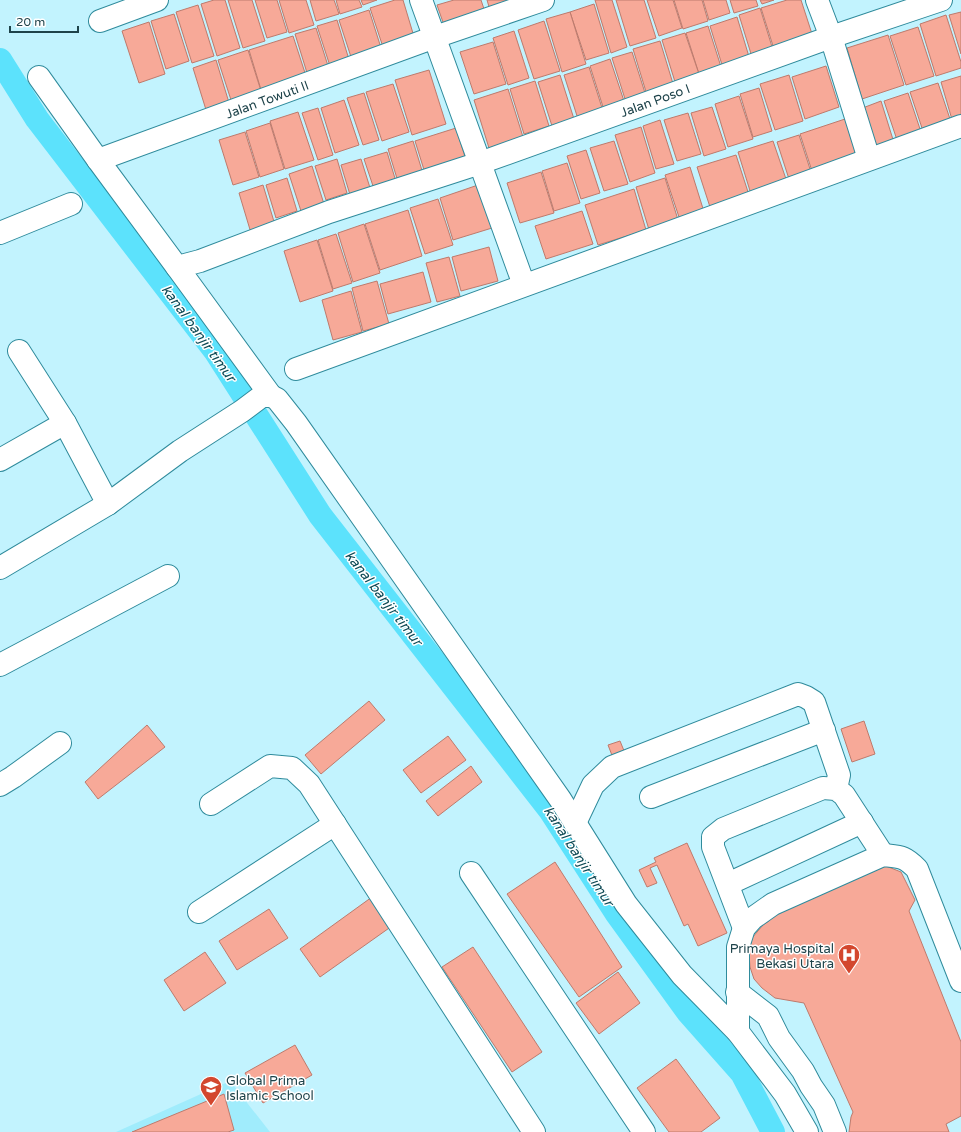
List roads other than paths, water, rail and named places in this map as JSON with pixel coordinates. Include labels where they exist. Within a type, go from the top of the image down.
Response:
[{"type":"street","points":[[100,21],[157,0]]},
{"type":"street","points":[[421,0],[524,285]]},
{"type":"street","name":"Jalan Towuti II","points":[[98,160],[435,37],[542,0]]},
{"type":"street","points":[[817,0],[869,159]]},
{"type":"street","name":"Jalan Poso I","points":[[177,267],[200,261],[329,212],[480,163],[830,37],[941,0]]},
{"type":"street","points":[[39,77],[177,267],[266,396],[277,399],[296,423],[556,792],[626,904],[682,975],[738,1032],[785,1094],[808,1132]]},
{"type":"street","points":[[296,369],[961,126]]},
{"type":"street","points":[[0,233],[71,204]]},
{"type":"street","points":[[19,351],[65,423],[108,504]]},
{"type":"street","points":[[0,568],[108,504],[180,451],[266,396]]},
{"type":"street","points":[[0,460],[65,423]]},
{"type":"street","points":[[0,665],[168,576]]},
{"type":"street","points":[[575,823],[593,784],[612,767],[798,694],[814,702],[839,775],[836,789]]},
{"type":"street","points":[[651,797],[824,730]]},
{"type":"street","points":[[0,785],[60,743]]},
{"type":"street","points":[[211,804],[270,766],[292,768],[309,784],[534,1132]]},
{"type":"street","points":[[744,928],[713,847],[713,837],[723,829],[823,788],[836,789],[844,795],[883,855]]},
{"type":"street","points":[[728,884],[862,822]]},
{"type":"street","points":[[199,912],[335,824]]},
{"type":"street","points":[[738,1032],[738,947],[744,928],[753,918],[773,904],[883,855],[902,857],[908,860],[917,869],[961,982]]},
{"type":"street","points":[[472,873],[644,1132]]},
{"type":"street","points":[[738,992],[768,1016],[779,1038],[803,1071],[824,1105],[834,1132]]},
{"type":"waterway","name":"kanal banjir timur","points":[[0,60],[37,119],[216,352],[320,515],[550,810],[617,914],[688,1012],[742,1073],[773,1132]]},
{"type":"place","name":"Primaya Hospital Bekasi Utara","points":[[849,974]]},
{"type":"place","name":"Global Prima Islamic School","points":[[211,1106]]}]
